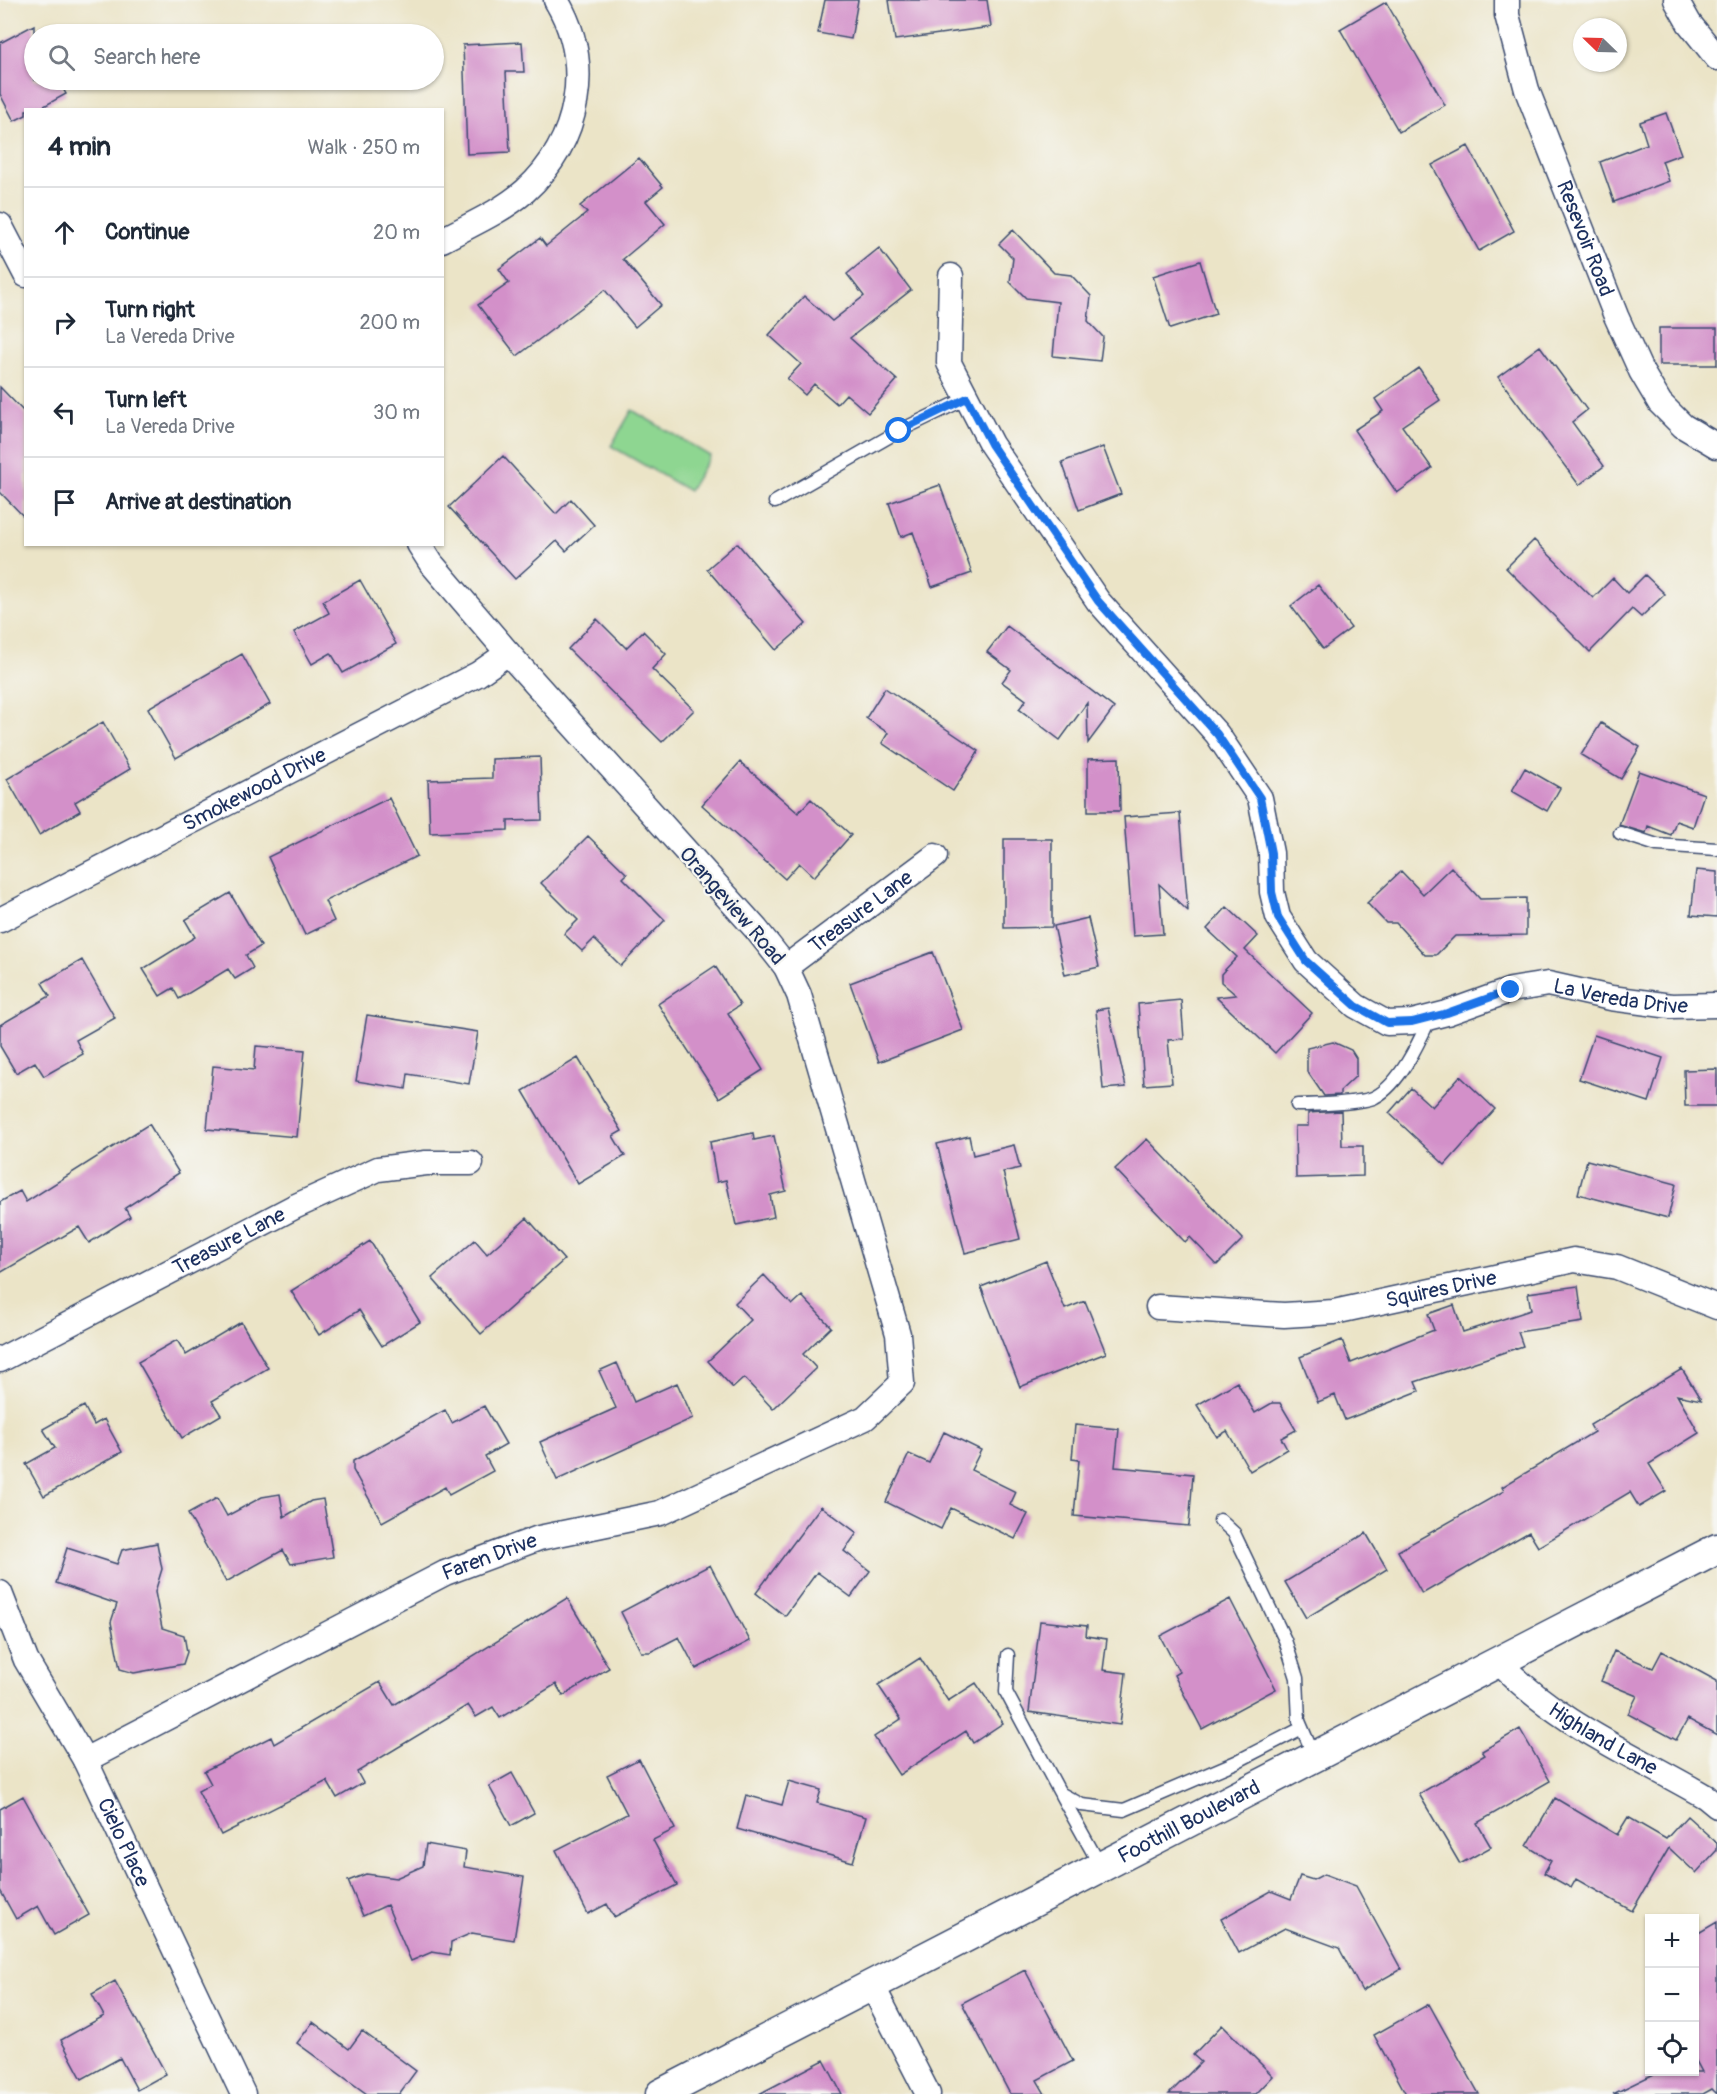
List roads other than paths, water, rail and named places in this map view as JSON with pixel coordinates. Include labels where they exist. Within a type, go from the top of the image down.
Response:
[{"type":"street","points":[[444,239],[496,212],[524,192],[546,170],[574,115],[578,80],[576,46],[556,0]]},
{"type":"street","name":"Resevoir Road","points":[[1507,0],[1507,15],[1527,90],[1616,316],[1641,371],[1660,403],[1683,426],[1717,446]]},
{"type":"street","points":[[1676,0],[1689,23],[1717,58]]},
{"type":"street","points":[[0,225],[24,271]]},
{"type":"street","name":"La Vereda Drive","points":[[951,276],[949,363],[967,398],[991,444],[1098,601],[1217,734],[1260,798],[1271,853],[1272,892],[1278,917],[1306,961],[1356,1006],[1387,1023],[1412,1022],[1430,1018],[1511,990],[1548,984],[1611,998],[1651,1003],[1717,1005]]},
{"type":"street","name":"Orangeview Road","points":[[420,546],[431,563],[508,653],[748,920],[786,967],[799,995],[898,1334],[902,1383]]},
{"type":"street","name":"Smokewood Drive","points":[[0,920],[467,680],[508,653]]},
{"type":"street","name":"Treasure Lane","points":[[786,967],[935,856]]},
{"type":"street","name":"Treasure Lane","points":[[0,1360],[294,1207],[378,1169],[426,1163],[471,1163]]},
{"type":"street","name":"Squires Drive","points":[[1158,1307],[1284,1315],[1334,1312],[1574,1260],[1617,1267],[1717,1307]]},
{"type":"street","name":"Faren Drive","points":[[85,1760],[445,1573],[539,1538],[660,1513],[865,1418],[902,1383]]},
{"type":"street","name":"Foothill Boulevard","points":[[662,2094],[873,1987],[1717,1548]]},
{"type":"street","name":"Cielo Place","points":[[0,1593],[26,1660],[85,1760],[243,2094]]},
{"type":"street","name":"Highland Lane","points":[[1499,1662],[1522,1687],[1560,1713],[1706,1797],[1717,1806]]},
{"type":"street","points":[[873,1987],[928,2094]]},
{"type":"lane","points":[[775,502],[899,431],[967,398]]},
{"type":"lane","points":[[1620,833],[1657,845],[1717,849]]},
{"type":"lane","points":[[1297,1105],[1375,1098],[1393,1081],[1418,1046],[1430,1018]]},
{"type":"lane","points":[[1220,1520],[1234,1533],[1285,1640],[1297,1678],[1299,1721],[1315,1758]]},
{"type":"lane","points":[[1008,1655],[1006,1692],[1101,1868]]},
{"type":"lane","points":[[1060,1793],[1082,1805],[1124,1810],[1236,1762],[1302,1728]]}]
